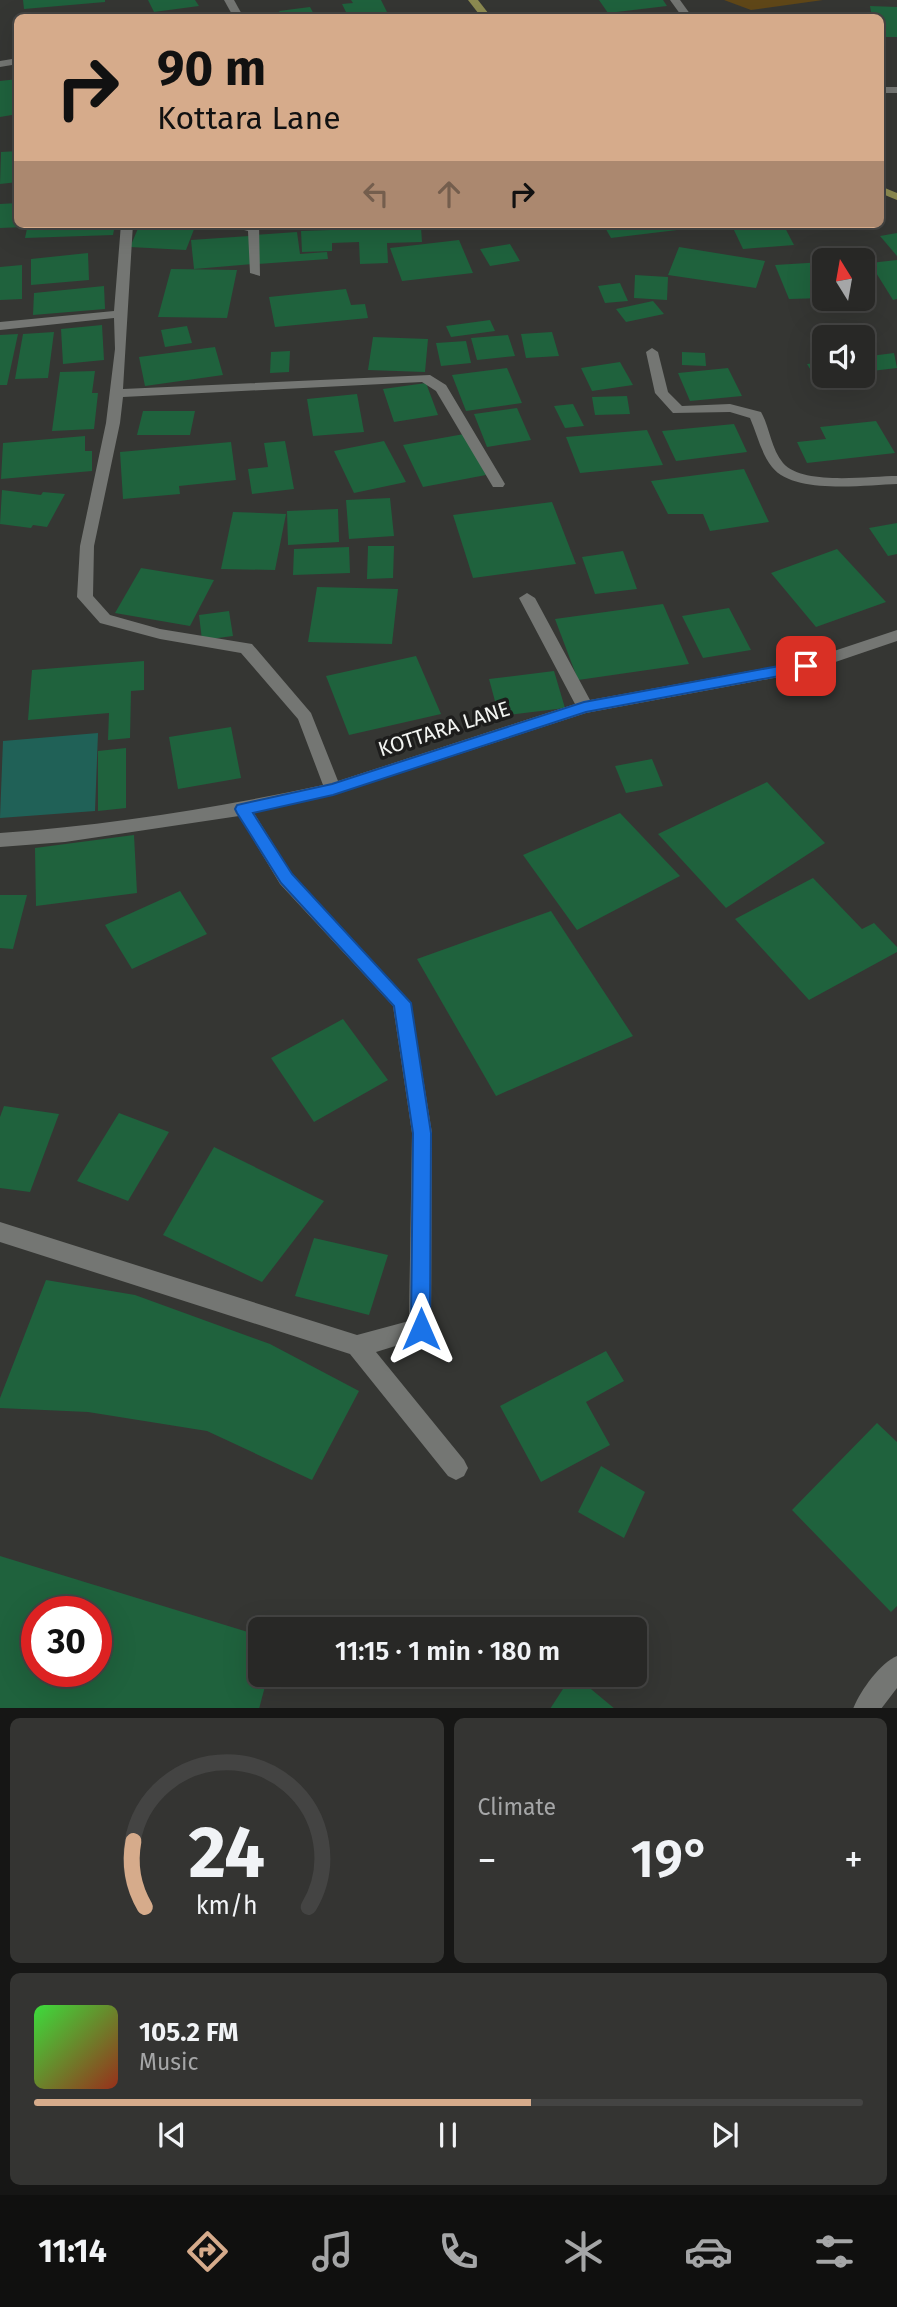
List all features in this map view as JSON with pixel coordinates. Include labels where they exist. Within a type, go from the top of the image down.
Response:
[{"type":"street","points":[[473,0],[484,14]]},
{"type":"street","points":[[127,228],[120,314],[121,349],[113,423],[87,546],[85,597],[105,619],[160,634],[246,648],[305,717],[333,789]]},
{"type":"street","points":[[252,228],[256,273]]},
{"type":"street","points":[[0,326],[120,314]]},
{"type":"street","points":[[652,352],[662,393],[678,410],[730,408],[756,415],[779,467],[791,476],[809,480],[897,480]]},
{"type":"street","points":[[115,393],[425,378],[441,388],[498,484]]},
{"type":"street","points":[[527,598],[584,707]]},
{"type":"street","name":"KOTTARA LANE","points":[[0,840],[65,835],[243,809],[333,789],[584,707],[806,666],[897,635]]},
{"type":"street","points":[[0,1232],[357,1346],[421,1329],[422,1133],[402,1003],[286,878],[243,809]]},
{"type":"street","points":[[357,1346],[456,1468]]},
{"type":"street","points":[[866,1708],[897,1668]]},
{"type":"shaded area","points":[[724,0],[823,0],[751,10]]},
{"type":"water","points":[[98,733],[95,811],[0,818],[3,741]]},
{"type":"building","points":[[23,0],[105,0],[105,2],[24,9]]},
{"type":"building","points":[[148,0],[195,0],[199,6],[154,12]]},
{"type":"building","points":[[351,0],[381,0],[388,14],[347,14],[342,4],[353,3]]},
{"type":"building","points":[[599,0],[663,0],[667,6],[608,13]]},
{"type":"building","points":[[870,6],[897,7],[897,37],[884,37],[884,14],[871,14]]},
{"type":"building","points":[[310,7],[314,14],[281,14],[279,11]]},
{"type":"building","points":[[14,79],[14,115],[0,117],[0,81]]},
{"type":"building","points":[[14,151],[14,182],[0,184],[1,152]]},
{"type":"building","points":[[14,203],[14,227],[0,228],[0,204]]},
{"type":"building","points":[[27,228],[114,228],[113,235],[25,238]]},
{"type":"building","points":[[138,228],[194,228],[186,250],[130,247]]},
{"type":"building","points":[[421,228],[422,242],[387,243],[388,263],[360,264],[359,242],[332,243],[332,251],[302,252],[301,231]]},
{"type":"building","points":[[605,228],[694,228],[611,238]]},
{"type":"building","points":[[733,228],[785,228],[794,245],[743,249]]},
{"type":"building","points":[[297,232],[300,254],[327,252],[328,259],[258,264],[254,235]]},
{"type":"building","points":[[897,233],[897,256],[880,236]]},
{"type":"building","points":[[249,236],[253,264],[194,269],[191,240]]},
{"type":"building","points":[[459,240],[473,273],[402,281],[390,248]]},
{"type":"building","points":[[510,244],[520,261],[490,266],[480,249]]},
{"type":"building","points":[[679,247],[765,261],[756,288],[668,275]]},
{"type":"building","points":[[88,253],[89,280],[31,285],[31,259]]},
{"type":"building","points":[[897,260],[897,299],[893,300],[875,271],[875,262]]},
{"type":"building","points":[[812,263],[812,298],[789,299],[775,265]]},
{"type":"building","points":[[22,265],[22,299],[0,300],[0,267]]},
{"type":"building","points":[[171,269],[237,270],[227,318],[158,317]]},
{"type":"building","points":[[635,275],[668,277],[667,300],[634,298]]},
{"type":"building","points":[[620,283],[628,301],[605,303],[598,286]]},
{"type":"building","points":[[104,286],[105,309],[33,315],[34,293]]},
{"type":"building","points":[[346,289],[351,305],[365,304],[368,318],[275,327],[269,297]]},
{"type":"building","points":[[653,301],[664,314],[626,322],[616,309]]},
{"type":"building","points":[[490,320],[495,331],[451,337],[446,326]]},
{"type":"building","points":[[102,325],[104,360],[63,364],[61,329]]},
{"type":"building","points":[[187,326],[192,343],[165,347],[161,330]]},
{"type":"building","points":[[54,332],[48,378],[15,379],[23,334]]},
{"type":"building","points":[[552,332],[559,356],[526,358],[521,334]]},
{"type":"building","points":[[18,334],[7,385],[0,385],[0,335]]},
{"type":"building","points":[[508,335],[515,356],[477,360],[471,338]]},
{"type":"building","points":[[373,337],[428,339],[425,372],[368,370]]},
{"type":"building","points":[[466,341],[471,363],[441,366],[436,343]]},
{"type":"building","points":[[215,347],[223,375],[145,386],[139,357]]},
{"type":"building","points":[[290,351],[289,372],[270,373],[271,352]]},
{"type":"building","points":[[682,352],[705,353],[706,366],[682,365]]},
{"type":"building","points":[[894,353],[897,368],[875,371],[875,355]]},
{"type":"building","points":[[620,362],[633,385],[592,391],[581,368]]},
{"type":"building","points":[[507,368],[522,403],[466,411],[452,375]]},
{"type":"building","points":[[728,368],[742,396],[690,401],[678,373]]},
{"type":"building","points":[[95,371],[92,393],[98,393],[94,429],[52,431],[60,372]]},
{"type":"building","points":[[426,383],[438,415],[394,422],[383,389]]},
{"type":"building","points":[[357,394],[364,432],[313,436],[307,399]]},
{"type":"building","points":[[627,396],[630,414],[595,415],[592,397]]},
{"type":"building","points":[[573,404],[584,426],[565,428],[554,406]]},
{"type":"building","points":[[517,408],[531,440],[487,447],[474,414]]},
{"type":"building","points":[[143,411],[195,411],[190,435],[137,435]]},
{"type":"building","points":[[876,421],[895,453],[807,463],[797,442],[826,439],[820,427]]},
{"type":"building","points":[[734,424],[747,452],[676,461],[662,431]]},
{"type":"building","points":[[647,430],[663,465],[580,473],[566,437]]},
{"type":"building","points":[[464,434],[486,475],[423,487],[403,445]]},
{"type":"building","points":[[85,436],[85,451],[92,451],[92,471],[1,479],[3,443]]},
{"type":"building","points":[[285,441],[294,489],[252,494],[248,469],[268,467],[264,443]]},
{"type":"building","points":[[384,441],[406,482],[354,493],[334,451]]},
{"type":"building","points":[[231,442],[236,480],[179,486],[180,494],[123,499],[120,452]]},
{"type":"building","points":[[744,469],[769,522],[710,531],[703,514],[668,514],[651,481]]},
{"type":"building","points":[[2,490],[41,495],[43,492],[65,494],[47,527],[33,525],[31,528],[0,524]]},
{"type":"building","points":[[390,498],[394,536],[349,539],[346,500]]},
{"type":"building","points":[[552,502],[576,564],[473,578],[453,515]]},
{"type":"building","points":[[338,509],[339,542],[288,545],[287,511]]},
{"type":"building","points":[[233,512],[286,514],[275,570],[221,569]]},
{"type":"building","points":[[897,523],[897,554],[888,556],[869,528]]},
{"type":"building","points":[[368,546],[394,546],[393,578],[367,579]]},
{"type":"building","points":[[349,547],[350,573],[293,575],[294,549]]},
{"type":"building","points":[[837,549],[886,602],[816,627],[771,573]]},
{"type":"building","points":[[623,551],[637,589],[595,594],[582,557]]},
{"type":"building","points":[[141,568],[214,580],[190,626],[115,613]]},
{"type":"building","points":[[317,587],[398,589],[392,644],[308,642]]},
{"type":"building","points":[[663,604],[689,664],[578,680],[555,619]]},
{"type":"building","points":[[729,608],[751,650],[703,658],[682,616]]},
{"type":"building","points":[[229,611],[233,636],[202,640],[199,615]]},
{"type":"building","points":[[416,656],[441,714],[349,735],[326,676]]},
{"type":"building","points":[[144,661],[144,690],[131,691],[130,738],[108,740],[109,713],[28,720],[32,670]]},
{"type":"building","points":[[554,671],[565,708],[499,716],[489,679]]},
{"type":"building","points":[[231,727],[241,778],[178,789],[169,737]]},
{"type":"building","points":[[126,748],[126,808],[98,811],[98,751]]},
{"type":"building","points":[[652,759],[663,786],[626,793],[615,766]]},
{"type":"building","points":[[767,782],[825,843],[726,908],[658,834]]},
{"type":"building","points":[[620,813],[680,876],[577,930],[523,855]]},
{"type":"building","points":[[134,835],[137,893],[36,906],[35,848]]},
{"type":"building","points":[[813,878],[862,929],[874,923],[897,947],[897,952],[809,1000],[735,919]]},
{"type":"building","points":[[180,891],[207,934],[132,969],[105,925]]},
{"type":"building","points":[[0,895],[27,895],[13,949],[0,948]]},
{"type":"building","points":[[551,911],[633,1036],[496,1096],[417,959]]},
{"type":"building","points":[[343,1019],[388,1080],[314,1122],[271,1058]]},
{"type":"building","points":[[4,1106],[59,1114],[30,1192],[0,1188],[0,1117]]},
{"type":"building","points":[[119,1113],[169,1132],[128,1201],[77,1181]]},
{"type":"building","points":[[214,1147],[324,1201],[262,1282],[163,1235]]},
{"type":"building","points":[[314,1238],[388,1255],[369,1315],[295,1296]]},
{"type":"building","points":[[46,1280],[135,1295],[270,1344],[359,1391],[312,1480],[207,1431],[88,1412],[0,1408],[0,1398]]},
{"type":"building","points":[[606,1351],[624,1381],[586,1402],[610,1445],[541,1482],[500,1406]]},
{"type":"building","points":[[877,1423],[897,1442],[897,1606],[891,1612],[792,1510]]},
{"type":"building","points":[[601,1466],[645,1492],[624,1538],[578,1512]]},
{"type":"building","points":[[0,1556],[248,1632],[248,1687],[265,1687],[259,1708],[0,1708]]},
{"type":"building","points":[[564,1687],[588,1687],[614,1708],[551,1708]]},
{"type":"route","points":[[421,1329],[422,1133],[402,1003],[286,878],[243,809],[333,789],[584,707],[806,666]]}]
